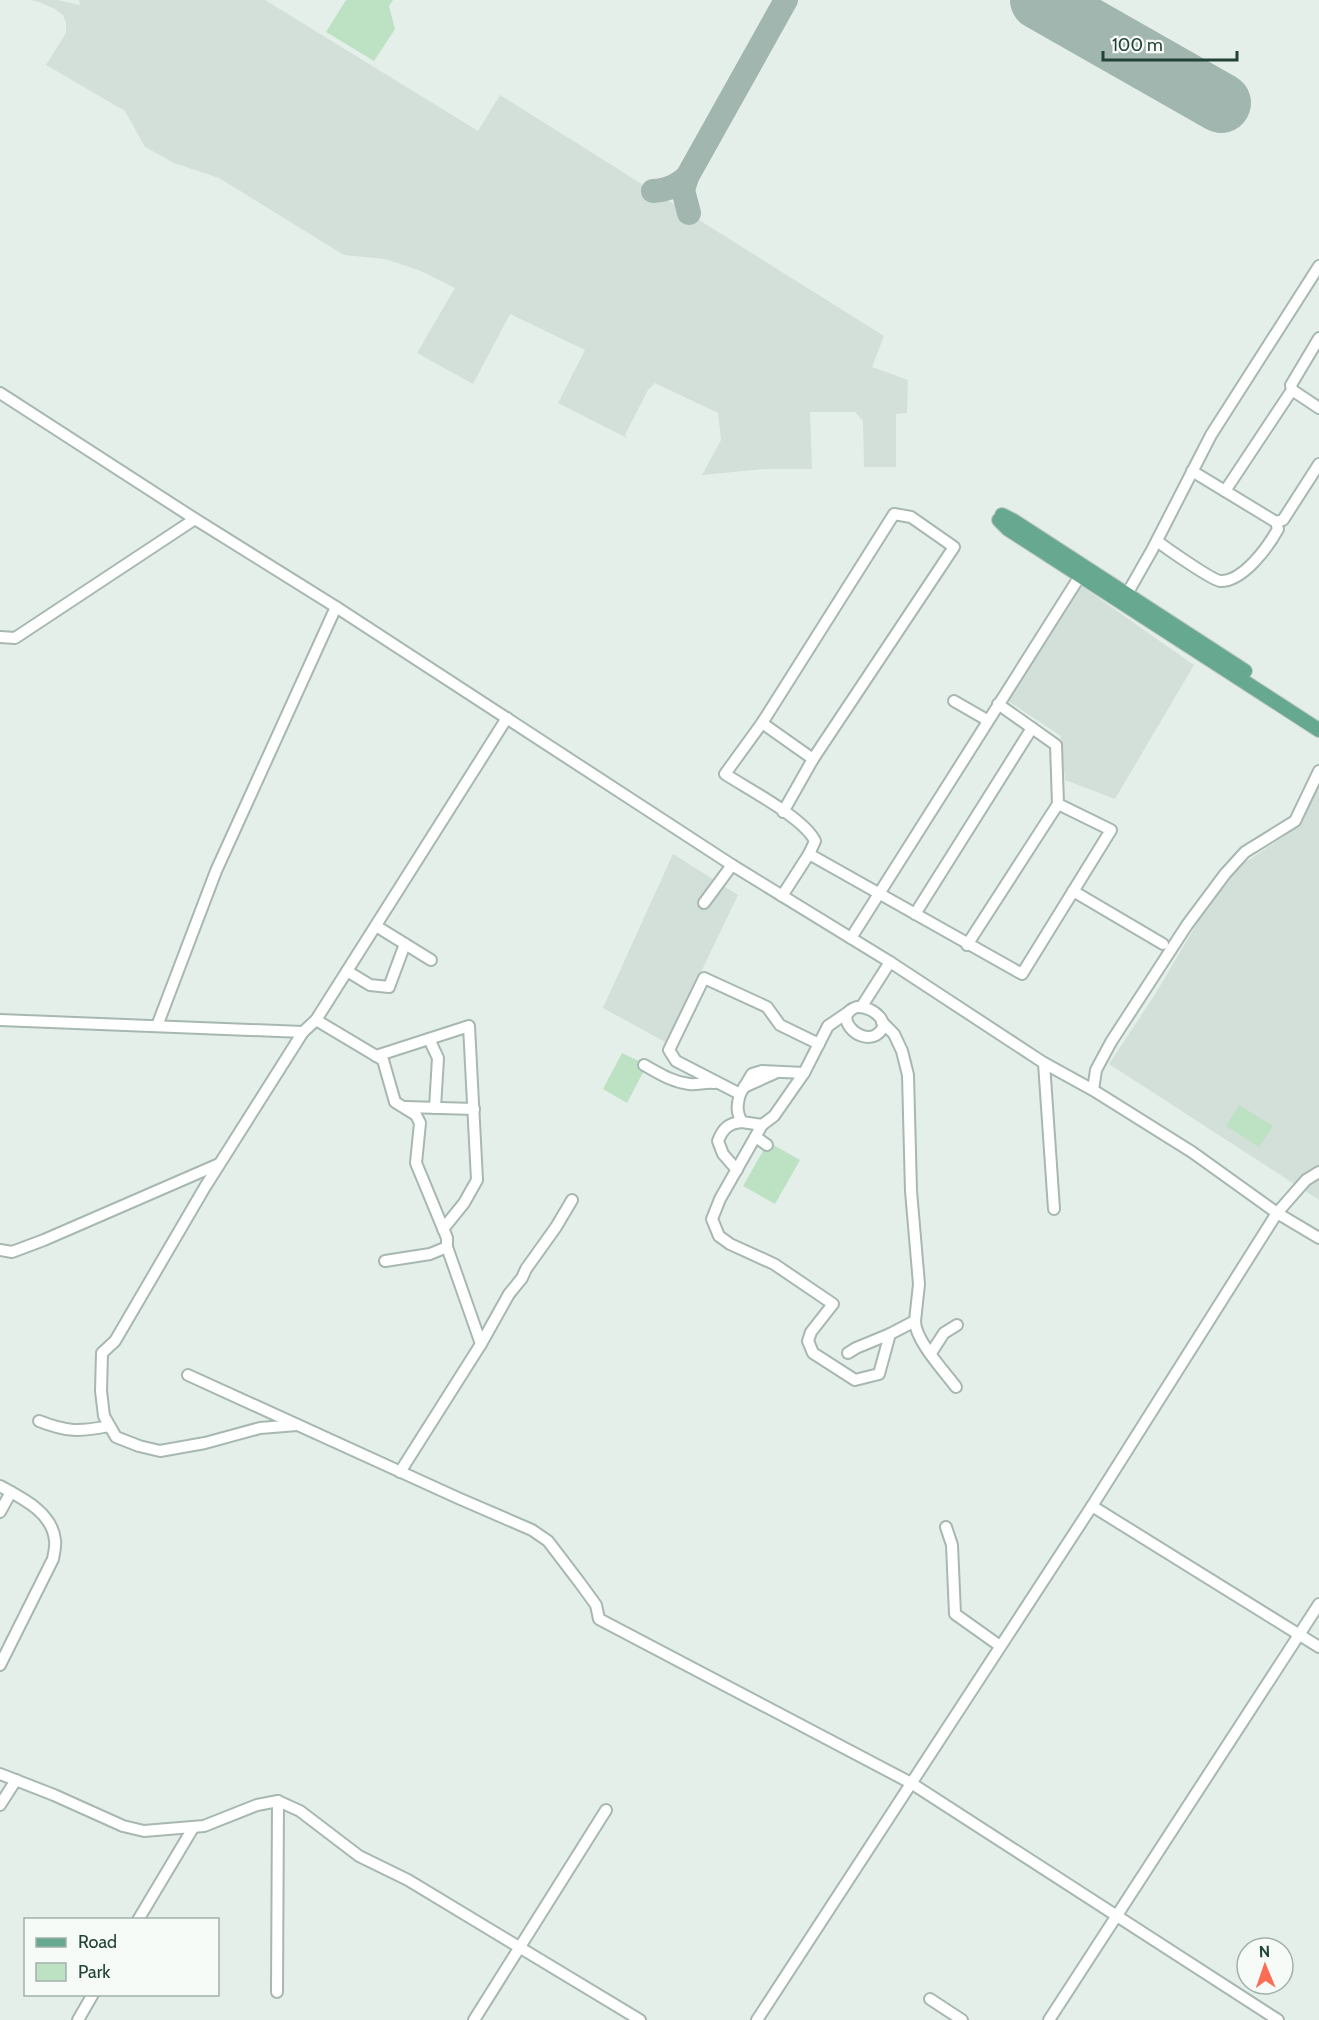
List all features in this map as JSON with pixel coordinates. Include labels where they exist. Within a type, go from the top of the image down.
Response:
[{"type":"main road","points":[[1319,719],[1014,521],[1001,517],[1008,529],[1319,730]]},
{"type":"street","points":[[1126,594],[1211,435],[1319,266]]},
{"type":"street","points":[[1225,491],[1292,390],[1291,385],[1319,338]]},
{"type":"street","points":[[1292,390],[1319,408]]},
{"type":"street","points":[[0,393],[336,607],[732,865],[890,962],[1044,1063],[1093,1090],[1192,1152],[1277,1213],[1319,1238]]},
{"type":"street","points":[[1276,522],[1283,520],[1319,464]]},
{"type":"street","points":[[1156,541],[1218,581],[1231,579],[1257,558],[1278,529],[1276,522],[1192,471]]},
{"type":"street","points":[[782,896],[809,854],[815,841],[812,834],[725,774],[762,723],[894,514],[911,517],[954,547],[813,759],[783,812]]},
{"type":"street","points":[[0,637],[15,638],[195,519]]},
{"type":"street","points":[[851,938],[1080,576]]},
{"type":"street","points":[[157,1026],[216,871],[336,607]]},
{"type":"street","points":[[954,700],[987,720]]},
{"type":"street","points":[[967,945],[1058,804],[1056,745],[998,704]]},
{"type":"street","points":[[298,1425],[261,1428],[205,1443],[160,1451],[116,1437],[104,1416],[101,1391],[102,1353],[115,1341],[220,1164],[303,1032],[316,1020],[507,718]]},
{"type":"street","points":[[762,723],[813,759]]},
{"type":"street","points":[[915,914],[1032,728]]},
{"type":"street","points":[[1093,1090],[1096,1070],[1111,1042],[1187,925],[1225,874],[1245,852],[1295,821],[1319,771]]},
{"type":"street","points":[[809,854],[1022,974],[1111,830],[1058,804]]},
{"type":"street","points":[[704,903],[732,865]]},
{"type":"street","points":[[1073,891],[1163,945]]},
{"type":"street","points":[[376,926],[431,960]]},
{"type":"street","points":[[347,971],[370,986],[389,987],[405,944]]},
{"type":"street","points":[[890,962],[862,1006],[828,1026],[804,1073],[774,1116],[762,1125],[720,1199],[712,1219],[719,1236],[730,1244],[774,1264],[833,1304],[811,1332],[808,1341],[813,1353],[855,1380],[879,1374],[890,1334]]},
{"type":"street","points":[[721,1084],[676,1061],[669,1050],[704,978],[767,1006],[780,1025],[819,1044]]},
{"type":"street","points":[[862,1006],[874,1010],[894,1034],[908,1075],[911,1191],[919,1284],[915,1327],[921,1340],[956,1387]]},
{"type":"street","points":[[850,1011],[846,1022],[860,1035],[871,1037],[876,1035],[882,1028],[882,1022]]},
{"type":"street","points":[[0,1020],[303,1032]]},
{"type":"street","points":[[316,1020],[383,1060],[395,1102],[416,1115],[420,1123],[416,1163],[447,1238],[447,1246],[481,1344]]},
{"type":"street","points":[[376,1056],[469,1026],[477,1180],[465,1203],[443,1228]]},
{"type":"street","points":[[429,1039],[438,1058],[435,1108]]},
{"type":"street","points":[[1044,1063],[1054,1209]]},
{"type":"street","points":[[680,1082],[674,1073],[682,1068],[681,1064]]},
{"type":"street","points":[[644,1065],[671,1080],[692,1084],[706,1082],[721,1084],[742,1090]]},
{"type":"street","points":[[742,1122],[737,1106],[742,1090],[752,1074],[762,1071],[804,1073]]},
{"type":"street","points":[[405,1107],[474,1109]]},
{"type":"street","points":[[737,1170],[723,1154],[718,1141],[723,1130],[730,1124],[742,1122],[762,1125]]},
{"type":"street","points":[[756,1137],[767,1145]]},
{"type":"street","points":[[0,1250],[12,1252],[44,1240],[220,1164]]},
{"type":"street","points":[[757,2020],[1092,1506],[1277,1213],[1306,1180],[1319,1172]]},
{"type":"street","points":[[400,1472],[481,1344],[509,1294],[522,1278],[572,1200]]},
{"type":"street","points":[[385,1261],[430,1254],[447,1246]]},
{"type":"street","points":[[848,1353],[915,1321]]},
{"type":"street","points":[[931,1353],[944,1333],[957,1325]]},
{"type":"street","points":[[188,1375],[532,1530],[548,1541],[580,1583],[596,1605],[599,1619],[911,1784],[1278,2020]]},
{"type":"street","points":[[39,1421],[58,1429],[72,1431],[109,1426]]},
{"type":"street","points":[[0,1486],[36,1507],[49,1524],[56,1540],[53,1559],[0,1665]]},
{"type":"street","points":[[0,1512],[11,1492]]},
{"type":"street","points":[[1092,1506],[1319,1647]]},
{"type":"street","points":[[946,1527],[952,1545],[955,1614],[1000,1646]]},
{"type":"street","points":[[1049,2020],[1319,1604]]},
{"type":"street","points":[[0,1774],[123,1826],[144,1831],[204,1826],[257,1805],[278,1801],[300,1811],[359,1856],[408,1880],[640,2020]]},
{"type":"street","points":[[0,1805],[16,1780]]},
{"type":"street","points":[[277,1992],[278,1801]]},
{"type":"street","points":[[474,2020],[606,1810]]},
{"type":"street","points":[[139,1918],[193,1828]]},
{"type":"street","points":[[78,2020],[92,1996]]},
{"type":"street","points":[[930,1999],[962,2020]]},
{"type":"shaded area","points":[[30,0],[58,0],[80,5],[79,0],[265,0],[478,131],[500,95],[884,336],[872,367],[908,380],[907,413],[896,414],[896,467],[864,467],[863,421],[855,412],[810,412],[812,469],[765,469],[702,475],[721,440],[718,413],[655,383],[648,390],[625,435],[627,438],[558,403],[585,350],[510,314],[473,384],[417,353],[455,288],[421,271],[385,259],[344,255],[219,178],[174,163],[145,147],[125,111],[46,65],[66,33],[66,23],[63,15],[55,9]]},
{"type":"shaded area","points":[[1080,585],[1194,665],[1115,799],[1065,780],[1061,736],[1008,701]]},
{"type":"shaded area","points":[[1319,780],[1319,1200],[1109,1064],[1154,996],[1206,908],[1240,866],[1296,828]]},
{"type":"shaded area","points":[[673,854],[738,895],[667,1043],[603,1008]]},
{"type":"green space","points":[[346,0],[393,0],[389,6],[395,29],[374,61],[326,32]]},
{"type":"green space","points":[[622,1053],[647,1065],[627,1103],[603,1089]]},
{"type":"green space","points":[[1239,1105],[1273,1126],[1259,1147],[1226,1126]]},
{"type":"green space","points":[[768,1142],[800,1160],[775,1204],[743,1186]]},
{"type":"taxiway","points":[[653,191],[672,187],[687,177],[786,0]]},
{"type":"taxiway","points":[[687,177],[683,190],[689,213]]},
{"type":"runway","points":[[1040,0],[1221,103]]}]
